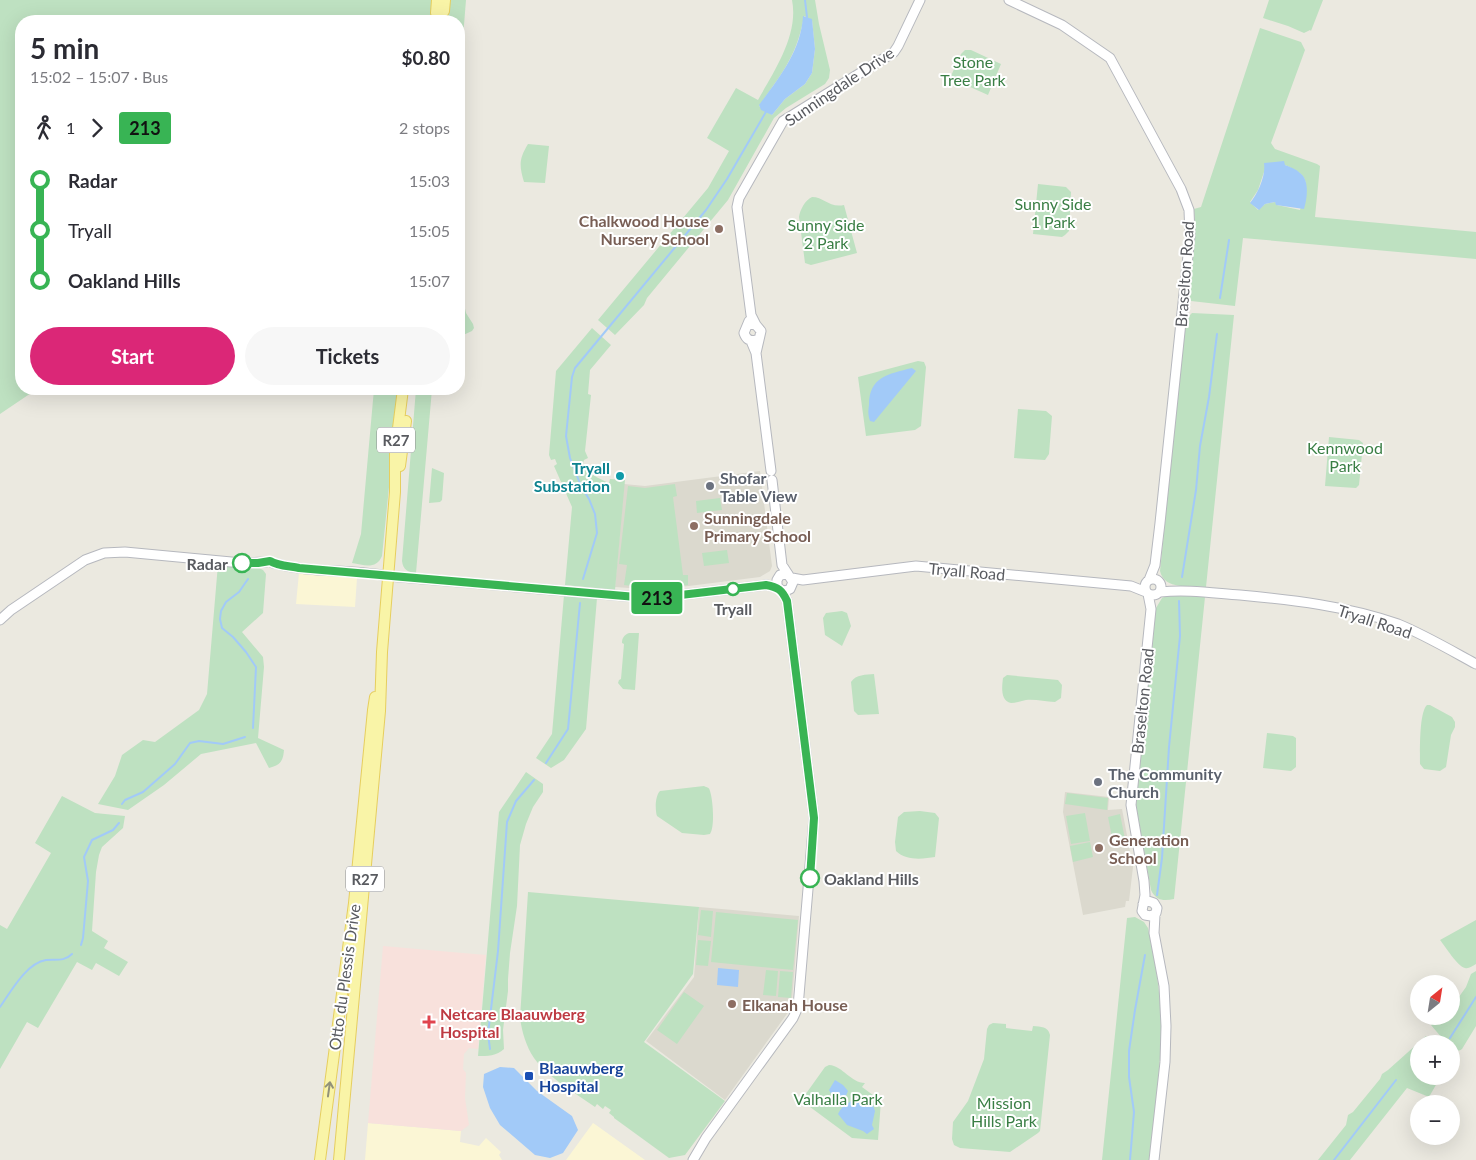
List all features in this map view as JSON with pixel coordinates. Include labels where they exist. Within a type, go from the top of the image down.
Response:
[{"type":"main road","points":[[437,0],[437,15]]},
{"type":"main road","points":[[442,15],[446,0]]},
{"type":"main road","name":"R27","points":[[388,576],[395,492],[395,452],[401,395]]},
{"type":"main road","name":"R27","points":[[395,492],[408,395]]},
{"type":"main road","name":"Otto du Plessis Drive","points":[[339,1160],[380,711],[380,674],[388,576]]},
{"type":"main road","name":"Otto du Plessis Drive","points":[[320,1160],[354,903],[373,710],[380,674]]},
{"type":"street","name":"Sunningdale Drive","points":[[752,325],[737,207],[739,198],[783,121],[894,52],[920,0]]},
{"type":"street","name":"Braselton Road","points":[[1009,0],[1067,28],[1110,58],[1181,189],[1187,204],[1190,221],[1190,236],[1155,565],[1159,588],[1151,609],[1131,805],[1144,881],[1145,895],[1143,904]]},
{"type":"street","points":[[687,1160],[706,1138],[793,1018],[798,1007],[814,818],[756,353],[751,341],[748,340],[744,333],[752,325],[761,331],[756,353]]},
{"type":"street","points":[[751,341],[758,340],[760,337]]},
{"type":"street","points":[[0,620],[11,610],[85,560],[104,553],[125,552],[648,598],[785,583]]},
{"type":"street","name":"Braselton Road","points":[[1148,581],[1155,565]]},
{"type":"street","name":"Tryall Road","points":[[785,583],[916,566],[1131,586],[1147,593]]},
{"type":"street","points":[[1153,579],[1159,588],[1153,596],[1147,593],[1145,587],[1148,581],[1153,579]]},
{"type":"street","name":"Tryall Road","points":[[1131,586],[1148,581]]},
{"type":"street","name":"Tryall Road","points":[[1159,588],[1284,599],[1353,611],[1399,625],[1476,664]]},
{"type":"street","name":"Braselton Road","points":[[1147,593],[1151,609]]},
{"type":"street","name":"Braselton Road","points":[[1144,881],[1153,902]]},
{"type":"street","points":[[1150,915],[1157,908],[1153,902],[1147,901],[1143,904],[1142,910],[1150,915],[1154,933],[1164,986],[1166,1026],[1165,1062],[1154,1160]]},
{"type":"street","points":[[693,1160],[706,1138]]},
{"type":"shaded area","name":"Sunningdale Primary School","points":[[760,471],[772,566],[770,571],[760,577],[657,590],[615,587],[624,484],[645,486]]},
{"type":"shaded area","points":[[299,573],[357,578],[355,607],[296,604]]},
{"type":"shaded area","name":"Generation School","points":[[1065,792],[1109,797],[1108,810],[1122,809],[1133,867],[1129,901],[1126,901],[1125,907],[1083,915],[1063,812]]},
{"type":"shaded area","name":"Elkanah House","points":[[699,907],[799,916],[792,1000],[789,1011],[725,1100],[646,1041],[694,977]]},
{"type":"shaded area","name":"Netcare Blaauwberg Hospital","points":[[383,946],[486,955],[478,1049],[469,1048],[464,1054],[463,1069],[466,1073],[465,1098],[469,1125],[461,1131],[368,1123]]},
{"type":"shaded area","points":[[368,1123],[461,1131],[460,1142],[479,1146],[486,1138],[501,1152],[499,1155],[502,1160],[365,1160]]},
{"type":"shaded area","points":[[593,1123],[596,1125],[645,1160],[566,1160]]},
{"type":"green space","points":[[0,0],[436,0],[435,15],[15,15],[15,395],[28,395],[0,414]]},
{"type":"green space","points":[[448,0],[466,0],[465,15],[447,15]]},
{"type":"green space","points":[[792,0],[815,0],[830,70],[829,78],[825,84],[786,108],[774,118],[728,200],[647,298],[644,305],[615,335],[598,320],[708,188],[729,151],[707,138],[736,88],[758,100],[784,52],[792,26]],"holes":[[[804,16],[812,20],[815,49],[812,73],[805,84],[785,99],[772,115],[759,106],[788,64],[797,42]]]},
{"type":"green space","points":[[1269,0],[1323,0],[1311,31],[1304,33],[1263,18]]},
{"type":"green space","points":[[1260,28],[1301,42],[1305,50],[1271,143],[1275,149],[1320,166],[1315,217],[1476,232],[1476,259],[1243,238],[1235,306],[1191,301],[1189,296],[1195,226],[1194,209],[1201,207]],"holes":[[[1285,165],[1300,173],[1306,182],[1305,194],[1300,210],[1277,205],[1275,202],[1265,204],[1258,210],[1250,202],[1258,190],[1265,169]]]},
{"type":"green space","name":"Stone Tree Park","points":[[965,50],[971,50],[1001,64],[988,95],[950,78],[961,54]]},
{"type":"green space","points":[[528,144],[549,146],[545,183],[524,182],[521,162]]},
{"type":"green space","name":"Sunny Side 1 Park","points":[[1038,184],[1066,187],[1071,192],[1069,231],[1062,237],[1033,234]]},
{"type":"green space","name":"Sunny Side 2 Park","points":[[812,197],[834,205],[844,205],[857,253],[811,265],[805,263],[799,217],[803,205]]},
{"type":"green space","points":[[465,308],[473,324],[474,328],[465,334]]},
{"type":"green space","points":[[1192,313],[1234,315],[1206,587],[1186,587],[1172,584],[1163,577],[1160,571],[1186,319]]},
{"type":"green space","points":[[592,328],[611,345],[590,370],[588,394],[591,395],[585,451],[588,458],[583,463],[591,473],[609,483],[610,479],[625,480],[615,590],[565,585],[572,507],[554,466],[557,464],[555,459],[551,460],[549,455],[556,371]]},
{"type":"green space","points":[[918,361],[924,362],[926,367],[921,426],[915,430],[866,436],[858,377]]},
{"type":"green space","points":[[373,395],[398,395],[382,556],[373,565],[352,563],[361,534]]},
{"type":"green space","points":[[416,395],[431,395],[416,573],[406,570],[403,567]]},
{"type":"green space","points":[[1018,409],[1046,411],[1052,416],[1049,454],[1045,460],[1014,458]]},
{"type":"green space","name":"Kennwood Park","points":[[1329,437],[1359,440],[1363,443],[1359,485],[1356,488],[1325,486]]},
{"type":"green space","points":[[432,468],[444,473],[442,500],[429,503]]},
{"type":"green space","points":[[675,484],[677,496],[673,497],[683,575],[688,575],[688,585],[657,589],[624,585],[627,565],[619,564],[628,486],[645,488]]},
{"type":"green space","points":[[720,498],[722,510],[697,513],[696,501]]},
{"type":"green space","points":[[727,550],[729,563],[704,566],[702,553]]},
{"type":"green space","points":[[218,564],[259,568],[266,574],[263,613],[242,632],[263,657],[264,667],[258,738],[284,750],[282,760],[276,766],[269,768],[256,743],[201,754],[164,785],[128,810],[98,804],[115,776],[122,755],[143,740],[155,742],[199,710],[207,694]]},
{"type":"green space","points":[[1171,594],[1205,597],[1174,899],[1164,900],[1155,896],[1151,890],[1136,805],[1156,608],[1162,598]]},
{"type":"green space","points":[[564,595],[597,598],[586,729],[564,760],[551,768],[536,758],[552,734]]},
{"type":"green space","points":[[842,611],[847,613],[851,626],[842,646],[825,635],[823,618],[826,613]]},
{"type":"green space","points":[[629,633],[639,633],[635,690],[623,689],[618,683],[621,679],[624,644],[622,640]]},
{"type":"green space","points":[[874,674],[879,714],[858,715],[854,711],[851,682],[858,676]]},
{"type":"green space","points":[[1007,675],[1058,680],[1062,685],[1061,698],[1055,702],[1026,700],[1013,703],[1007,702],[1003,696],[1002,689],[1003,678]]},
{"type":"green space","points":[[1427,705],[1452,717],[1455,722],[1446,767],[1440,771],[1424,769],[1420,764],[1421,724],[1424,709]]},
{"type":"green space","points":[[1267,733],[1296,738],[1296,767],[1291,771],[1263,768]]},
{"type":"green space","points":[[526,772],[543,784],[543,792],[533,807],[520,845],[517,906],[510,953],[503,1030],[504,1049],[488,1056],[478,1056],[499,812]]},
{"type":"green space","points":[[704,786],[709,789],[712,801],[713,820],[710,834],[682,833],[657,816],[656,803],[660,791]]},
{"type":"green space","points":[[1067,793],[1108,798],[1107,810],[1065,804]]},
{"type":"green space","points":[[62,796],[95,813],[125,816],[123,828],[102,847],[99,855],[92,931],[108,941],[104,948],[128,962],[119,976],[96,963],[92,970],[77,962],[38,1028],[27,1022],[0,1069],[0,925],[7,929],[51,853],[35,843]]},
{"type":"green space","points":[[920,811],[935,813],[939,818],[935,857],[910,858],[896,851],[895,842],[898,817],[904,812]]},
{"type":"green space","points":[[1085,813],[1090,841],[1071,844],[1066,816]]},
{"type":"green space","points":[[1120,814],[1125,839],[1113,842],[1108,817]]},
{"type":"green space","points":[[1090,842],[1093,857],[1073,862],[1070,846]]},
{"type":"green space","points":[[528,892],[699,907],[693,974],[644,1042],[725,1101],[685,1155],[669,1158],[614,1118],[609,1113],[611,1110],[605,1106],[603,1109],[597,1104],[595,1107],[571,1091],[539,1065],[531,1053],[525,1039],[520,1018]]},
{"type":"green space","points":[[701,910],[713,911],[711,937],[698,935]]},
{"type":"green space","points":[[716,912],[798,920],[793,970],[711,962]]},
{"type":"green space","points":[[1135,917],[1144,922],[1148,928],[1157,977],[1161,1014],[1159,1077],[1149,1160],[1102,1160],[1127,918]]},
{"type":"green space","points":[[1476,920],[1476,964],[1465,968],[1455,960],[1440,940]]},
{"type":"green space","points":[[698,940],[711,941],[708,966],[696,965]]},
{"type":"green space","points":[[766,970],[778,971],[776,996],[763,995]]},
{"type":"green space","points":[[780,971],[793,972],[791,998],[778,997]]},
{"type":"green space","points":[[1476,971],[1476,1026],[1460,1050],[1460,1035],[1439,1035],[1431,1025],[1460,1025],[1460,995],[1471,974]]},
{"type":"green space","points":[[684,992],[704,1006],[677,1044],[657,1030]]},
{"type":"green space","name":"Mission Hills Park","points":[[993,1023],[1006,1024],[1006,1028],[1032,1031],[1033,1026],[1046,1028],[1050,1035],[1040,1131],[1010,1152],[960,1148],[954,1145],[952,1139],[953,1122],[968,1101],[984,1059],[987,1029]]},
{"type":"green space","points":[[1410,1050],[1410,1085],[1436,1085],[1430,1095],[1424,1095],[1407,1088],[1350,1160],[1318,1160],[1346,1125],[1348,1115],[1353,1112],[1382,1074]]},
{"type":"green space","name":"Valhalla Park","points":[[829,1065],[839,1068],[855,1080],[865,1083],[862,1087],[881,1101],[878,1140],[852,1138],[806,1104],[805,1095],[825,1067]]},
{"type":"water","points":[[803,16],[812,19],[815,49],[812,73],[805,84],[785,99],[772,115],[761,110],[759,105],[788,64],[798,41]]},
{"type":"water","points":[[1284,161],[1285,165],[1293,168],[1305,180],[1307,195],[1304,209],[1276,205],[1275,202],[1265,204],[1259,210],[1250,203],[1261,184],[1264,163]]},
{"type":"water","points":[[912,368],[916,371],[874,422],[870,421],[868,411],[872,388],[888,375]]},
{"type":"water","points":[[718,968],[739,970],[738,987],[717,985]]},
{"type":"water","points":[[500,1067],[514,1068],[537,1091],[572,1116],[578,1130],[563,1153],[550,1158],[535,1155],[500,1125],[490,1108],[483,1087],[484,1074]]},
{"type":"water","points":[[835,1080],[848,1091],[845,1098],[839,1102],[835,1101],[829,1090]]},
{"type":"water","points":[[861,1095],[865,1098],[866,1102],[872,1103],[875,1111],[872,1125],[874,1129],[867,1134],[847,1125],[838,1114],[855,1096]]},
{"type":"waterway","points":[[805,0],[807,17]]},
{"type":"waterway","points":[[583,579],[597,533],[595,514],[570,458],[566,436],[572,377],[575,368],[706,210],[727,179],[767,110]]},
{"type":"waterway","points":[[1220,298],[1229,240]]},
{"type":"waterway","points":[[1182,577],[1217,334]]},
{"type":"waterway","points":[[248,579],[239,592],[226,602],[221,611],[220,619],[222,628],[233,637],[256,667],[253,728]]},
{"type":"waterway","points":[[1157,895],[1162,858],[1169,747],[1180,636],[1179,601]]},
{"type":"waterway","points":[[546,763],[568,729],[580,603]]},
{"type":"waterway","points":[[122,804],[125,800],[143,792],[175,764],[190,743],[199,741],[223,744],[245,737]]},
{"type":"waterway","points":[[490,1049],[488,1034],[498,951],[507,822],[516,801],[534,780]]},
{"type":"waterway","points":[[81,945],[88,881],[84,857],[92,840],[113,830],[119,823]]},
{"type":"waterway","points":[[0,1007],[25,972],[39,962],[63,959],[72,954]]},
{"type":"waterway","points":[[1130,1160],[1134,1112],[1129,1077],[1129,1051],[1145,955]]},
{"type":"waterway","points":[[1452,1035],[1476,997]]},
{"type":"waterway","points":[[1334,1160],[1396,1080]]},
{"type":"bus line","name":"213","points":[[242,563],[272,561],[273,563],[299,568],[648,598],[766,585],[777,586],[782,590],[787,601],[803,720],[814,818],[810,878]]},
{"type":"place","name":"Chalkwood House Nursery School","points":[[719,229]]},
{"type":"place","name":"Tryall Substation","points":[[620,476]]},
{"type":"place","name":"Shofar Table View","points":[[710,486]]},
{"type":"place","name":"Sunningdale Primary School","points":[[694,526]]},
{"type":"place","name":"Radar","points":[[242,563]]},
{"type":"place","name":"Tryall","points":[[733,589]]},
{"type":"place","name":"The Community Church","points":[[1098,782]]},
{"type":"place","name":"Generation School","points":[[1099,848]]},
{"type":"place","name":"Oakland Hills","points":[[810,878]]},
{"type":"place","name":"Elkanah House","points":[[732,1004]]},
{"type":"place","name":"Netcare Blaauwberg Hospital","points":[[429,1022]]},
{"type":"place","name":"Blaauwberg Hospital","points":[[529,1076]]}]
